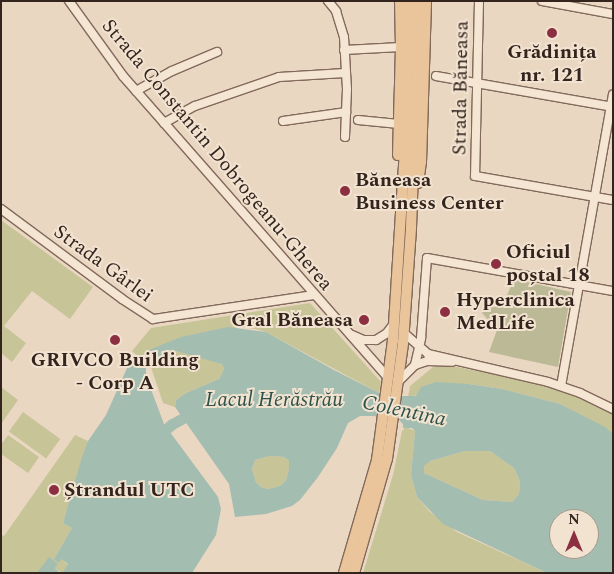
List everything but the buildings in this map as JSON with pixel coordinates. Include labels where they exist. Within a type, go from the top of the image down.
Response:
[{"type":"main road","points":[[400,1],[401,47],[398,161],[403,203]]},
{"type":"main road","points":[[393,382],[394,323],[403,203],[408,1]]},
{"type":"main road","points":[[354,573],[384,474],[386,430],[393,382],[404,333],[411,228],[417,50],[416,1]]},
{"type":"main road","points":[[411,228],[422,162],[426,1]]},
{"type":"main road","points":[[344,573],[386,430]]},
{"type":"street","name":"Strada Constantin Dobrogeanu-Gherea","points":[[69,1],[113,63],[136,91],[313,294],[393,382]]},
{"type":"street","points":[[328,1],[342,25],[345,73],[345,137]]},
{"type":"street","name":"Strada Băneasa","points":[[479,1],[475,176],[595,197]]},
{"type":"street","points":[[542,1],[613,14]]},
{"type":"street","points":[[344,50],[401,47]]},
{"type":"street","points":[[136,91],[172,71],[217,52]]},
{"type":"street","points":[[164,123],[195,106],[279,77],[345,73]]},
{"type":"street","points":[[436,76],[612,107]]},
{"type":"street","points":[[561,386],[613,95]]},
{"type":"street","points":[[283,120],[346,112]]},
{"type":"street","points":[[358,120],[399,124]]},
{"type":"street","points":[[595,197],[613,200]]},
{"type":"street","name":"Strada Gârlei","points":[[1,209],[122,299],[153,319],[313,294]]},
{"type":"street","points":[[415,365],[420,348],[427,258],[613,291]]},
{"type":"street","name":"Strada Constantin Dobrogeanu-Gherea","points":[[343,327],[359,339],[371,341],[383,337],[394,323]]},
{"type":"street","points":[[404,333],[428,354],[454,358],[463,362],[561,386],[613,409]]},
{"type":"street","points":[[393,382],[415,365],[434,361],[463,362]]},
{"type":"shaded area","points":[[1,220],[93,287],[70,319],[32,291],[4,326],[26,343],[12,362],[1,353]]},
{"type":"shaded area","points":[[514,279],[571,292],[558,367],[489,352],[497,330],[482,313],[485,307],[502,307]]},
{"type":"shaded area","points":[[310,303],[381,382],[379,393],[266,332],[255,329],[242,327],[145,353],[140,358],[132,351],[151,328]]},
{"type":"shaded area","points":[[176,351],[208,358],[222,364],[224,369],[219,379],[186,393],[176,400],[175,407],[163,403],[151,367],[152,364]]},
{"type":"shaded area","points":[[433,367],[457,367],[522,380],[566,392],[613,414],[613,434],[560,404],[502,389],[469,384],[408,397],[410,386]]},
{"type":"shaded area","points":[[1,387],[18,400],[1,424]]},
{"type":"shaded area","points":[[23,412],[60,439],[46,458],[9,431]]},
{"type":"shaded area","points":[[406,427],[415,431],[411,475],[417,497],[430,512],[457,532],[547,573],[363,573],[393,475],[402,431]]},
{"type":"shaded area","points":[[8,435],[39,457],[28,473],[1,454],[1,445]]},
{"type":"shaded area","name":"Ștrandul UTC","points":[[75,435],[88,441],[63,523],[72,528],[54,559],[61,559],[68,565],[62,573],[55,568],[58,564],[42,568],[37,573],[1,573],[1,535],[4,536]]},
{"type":"shaded area","points":[[465,451],[490,451],[514,468],[520,481],[519,494],[512,502],[483,500],[424,473],[423,466],[430,461]]},
{"type":"shaded area","points":[[270,456],[284,457],[289,461],[289,469],[286,480],[280,486],[268,489],[261,487],[256,482],[252,469],[255,460]]},
{"type":"water","name":"Lacul Herăstrău","points":[[228,327],[266,332],[385,396],[416,396],[421,387],[436,382],[502,389],[560,404],[605,427],[613,434],[613,573],[547,573],[443,524],[417,497],[411,475],[415,431],[412,428],[403,428],[403,424],[399,420],[373,416],[360,416],[348,423],[337,448],[318,477],[300,500],[292,506],[266,514],[235,517],[229,484],[175,407],[176,400],[186,393],[219,379],[224,369],[222,364],[176,351],[152,364],[142,357],[149,350],[181,337]],"holes":[[[465,451],[490,451],[514,468],[520,481],[519,494],[512,502],[483,500],[424,473],[424,466],[430,461]],[[270,456],[284,457],[289,461],[286,480],[280,486],[268,489],[261,487],[256,482],[252,469],[255,460]]]},
{"type":"water","points":[[134,360],[139,360],[146,367],[146,376],[164,424],[218,497],[221,509],[216,535],[192,573],[62,573],[68,564],[61,559],[59,563],[54,559],[72,528],[63,523],[82,457],[88,441],[106,415],[127,368]]},
{"type":"water","points":[[49,557],[58,564],[55,568],[60,573],[37,573]]},
{"type":"waterway","name":"Colentina","points":[[157,437],[172,424],[193,413]]},
{"type":"place","name":"Grădinița nr. 121","points":[[552,33]]},
{"type":"place","name":"Băneasa Business Center","points":[[345,191]]},
{"type":"place","name":"Oficiul poștal 18","points":[[496,264]]},
{"type":"place","name":"Hyperclinica MedLife","points":[[445,312]]},
{"type":"place","name":"Gral Băneasa","points":[[364,320]]},
{"type":"place","name":"GRIVCO Building - Corp A","points":[[115,340]]},
{"type":"place","name":"Ștrandul UTC","points":[[54,490]]}]
